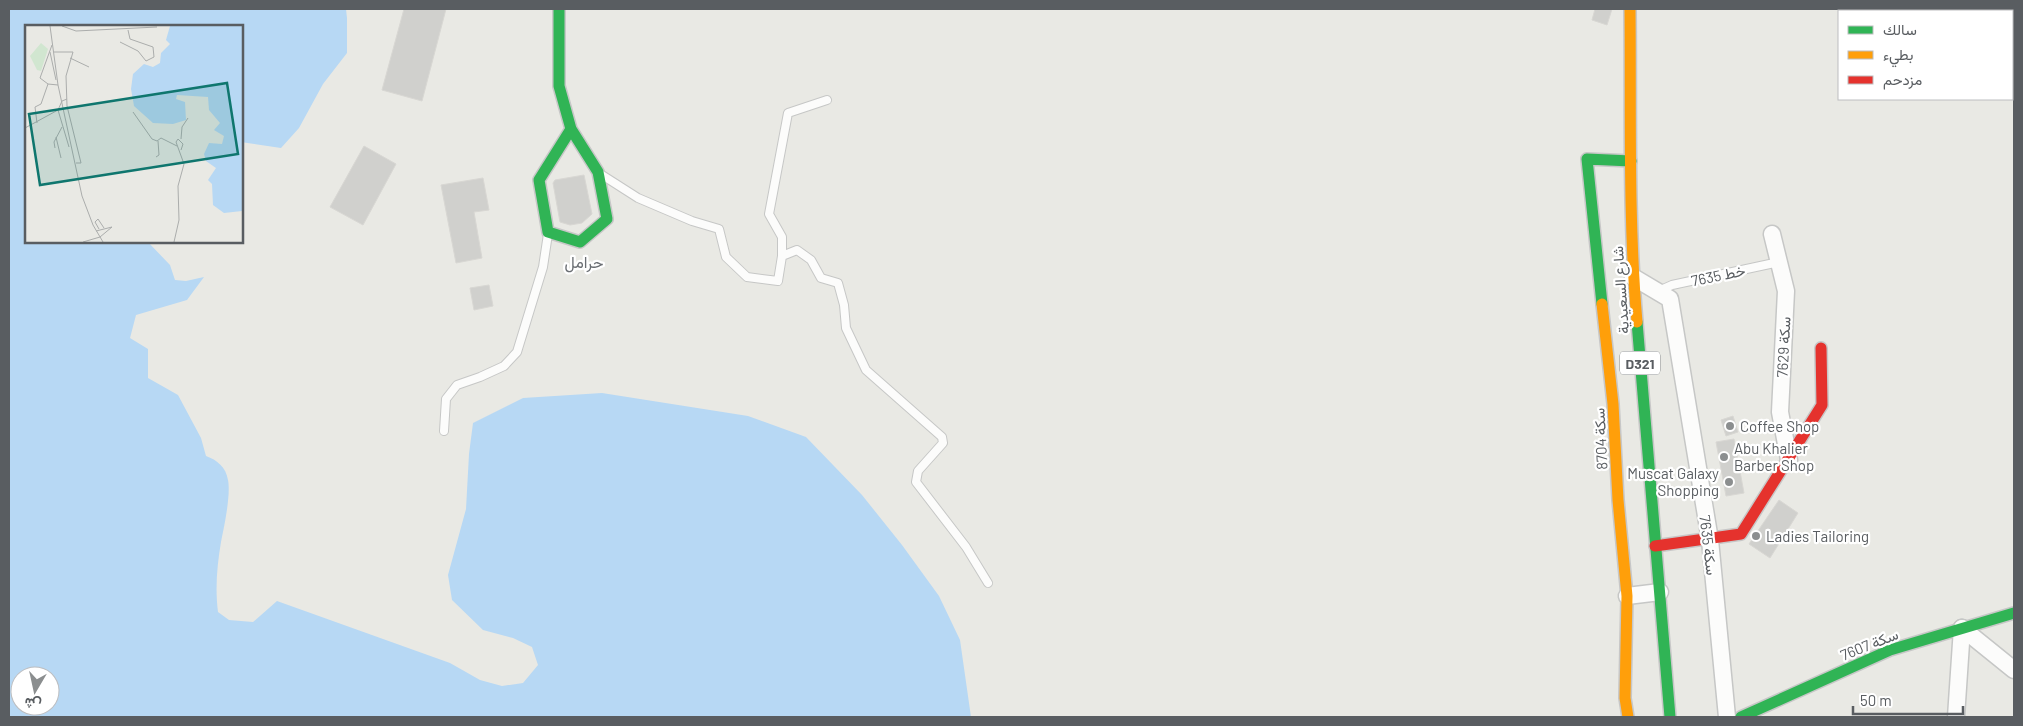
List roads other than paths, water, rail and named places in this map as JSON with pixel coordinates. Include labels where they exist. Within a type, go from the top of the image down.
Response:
[{"type":"street","points":[[559,9],[559,86],[571,129],[598,172],[607,219],[580,242],[548,232],[539,180],[571,129]]},
{"type":"street","name":"شارع السعيدية","points":[[1630,9],[1633,277],[1670,717]]},
{"type":"street","name":"سكة 8704","points":[[1628,717],[1625,698],[1627,596],[1618,500],[1613,404],[1587,159],[1631,161]]},
{"type":"street","name":"سكة 7629","points":[[1772,234],[1786,291],[1780,412],[1789,460]]},
{"type":"street","name":"سكة 7635","points":[[1633,277],[1670,299],[1710,540],[1727,717]]},
{"type":"street","points":[[1655,546],[1710,540],[1742,534],[1822,405],[1821,348]]},
{"type":"street","points":[[1627,596],[1660,592]]},
{"type":"street","name":"سكة 7607","points":[[1741,717],[1890,650],[2014,613]]},
{"type":"street","points":[[1962,628],[2014,670]]},
{"type":"street","points":[[1956,717],[1962,628]]},
{"type":"lane","points":[[598,172],[638,198],[692,221],[719,229],[726,257],[747,277],[778,281],[782,256],[782,237],[769,214],[788,113],[827,100]]},
{"type":"lane","points":[[444,431],[446,399],[457,385],[504,366],[517,352],[543,267],[548,232]]},
{"type":"lane","points":[[782,256],[797,250],[810,260],[821,278],[838,283],[844,305],[846,328],[866,370],[942,437],[943,443],[918,471],[916,482],[966,547],[988,583]]},
{"type":"lane","name":"7635 خط","points":[[1660,293],[1663,289],[1672,285],[1779,262]]},
{"type":"water","points":[[9,9],[346,9],[347,53],[323,84],[299,128],[281,148],[242,142],[242,25],[25,25],[25,242],[148,242],[170,265],[175,280],[186,281],[204,277],[187,300],[136,315],[130,338],[148,349],[148,378],[178,395],[201,438],[206,456],[220,465],[227,475],[229,486],[228,502],[220,551],[217,594],[218,612],[229,620],[253,622],[277,601],[450,663],[480,680],[502,686],[523,683],[538,665],[532,647],[513,638],[483,630],[452,600],[448,575],[466,509],[473,423],[523,398],[602,393],[748,416],[806,437],[862,495],[902,545],[939,596],[960,640],[971,717],[9,717]]},
{"type":"place","name":"Coffee Shop","points":[[1730,426]]},
{"type":"place","name":"Abu Khalier Barber Shop","points":[[1724,457]]},
{"type":"place","name":"Muscat Galaxy Shopping","points":[[1729,482]]},
{"type":"place","name":"Ladies Tailoring","points":[[1756,536]]},
{"type":"district","name":"حرامل","points":[[584,261]]}]
